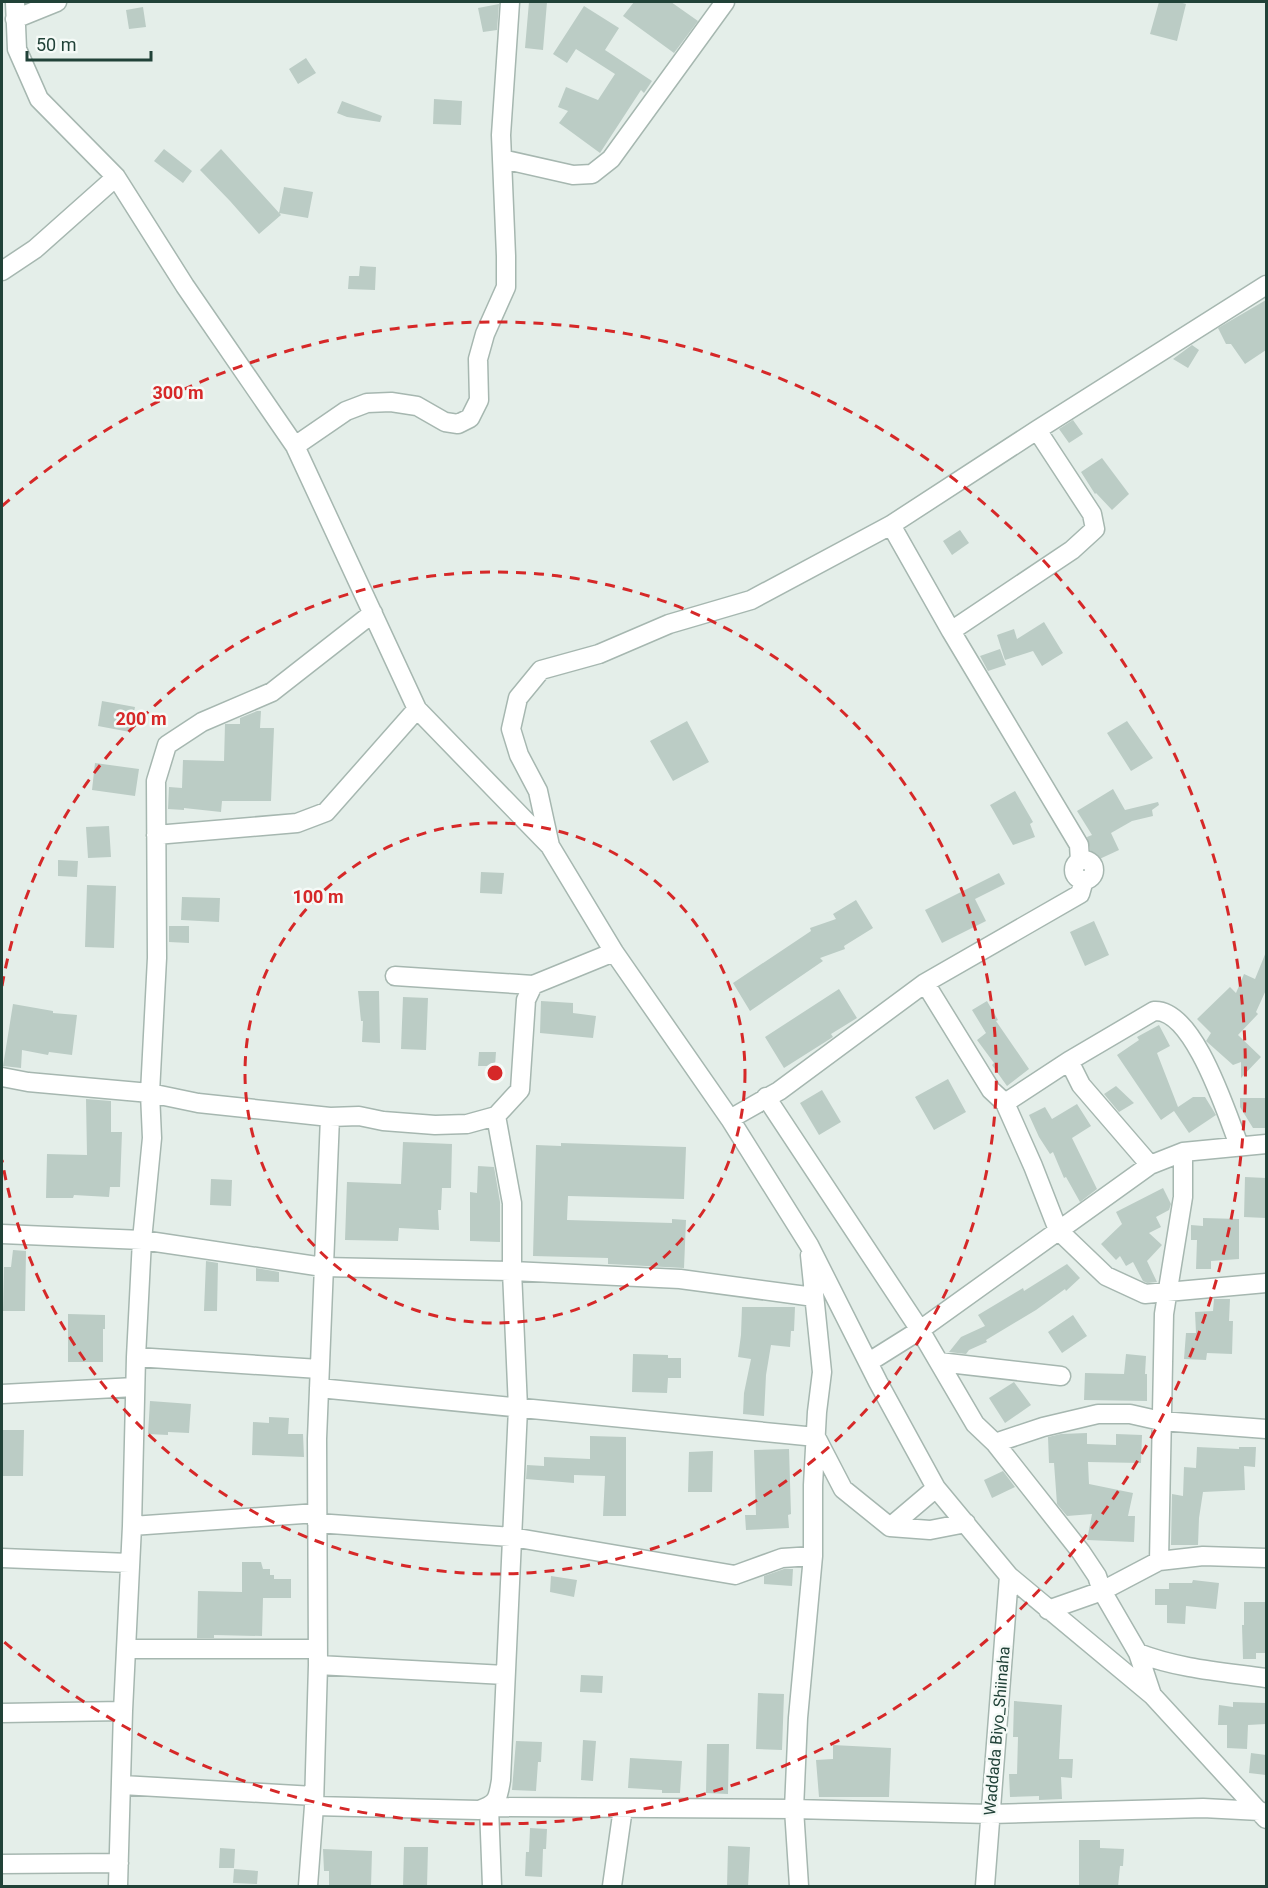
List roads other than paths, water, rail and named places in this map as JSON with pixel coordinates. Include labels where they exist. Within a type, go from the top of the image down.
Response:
[{"type":"street","points":[[57,2],[15,10],[17,49],[39,99],[116,177],[185,286],[295,446],[417,709],[550,846],[614,952],[729,1119],[809,1245],[868,1362],[936,1488],[1009,1576],[1152,1695],[1263,1815]]},
{"type":"street","points":[[295,446],[346,411],[367,403],[391,402],[417,406],[445,422],[458,424],[470,418],[479,400],[478,359],[485,334],[506,287],[501,135],[510,2]]},
{"type":"street","points":[[502,159],[573,175],[592,174],[611,159],[725,2]]},
{"type":"street","points":[[2,271],[35,249],[116,177]]},
{"type":"street","points":[[550,846],[538,791],[519,755],[511,729],[518,698],[541,670],[599,654],[669,624],[751,600],[891,525],[1266,285]]},
{"type":"street","points":[[951,631],[1072,550],[1095,529],[1092,514],[1037,430]]},
{"type":"street","points":[[729,1119],[779,1091],[925,984],[1080,894],[1084,880],[1092,876],[1094,868],[1088,861],[1080,861],[1079,845],[951,631],[891,525]]},
{"type":"street","points":[[118,1887],[136,1357],[142,1240],[152,1138],[150,1093],[157,958],[156,781],[167,745],[202,722],[272,692],[373,613]]},
{"type":"street","points":[[156,835],[297,823],[326,812],[417,709]]},
{"type":"street","points":[[395,976],[533,985],[614,952]]},
{"type":"street","points":[[925,984],[991,1090],[1005,1103],[1058,1230],[1106,1276],[1145,1294],[1266,1283]]},
{"type":"street","points":[[2,1077],[28,1082],[150,1093],[198,1102],[330,1117],[359,1116],[382,1121],[435,1125],[467,1124],[496,1116],[520,1090],[526,1000],[533,985]]},
{"type":"street","points":[[1005,1103],[1069,1061],[1154,1011],[1161,1011],[1178,1022],[1195,1042],[1215,1084],[1239,1145]]},
{"type":"street","points":[[1069,1061],[1081,1084],[1150,1165]]},
{"type":"street","points":[[766,1097],[920,1329],[975,1424],[995,1443],[1081,1552],[1138,1653],[1152,1695]]},
{"type":"street","points":[[492,1887],[489,1807],[498,1798],[501,1780],[518,1408],[512,1270],[512,1203],[496,1116]]},
{"type":"street","points":[[308,1887],[314,1801],[319,1369],[330,1117]]},
{"type":"street","points":[[868,1362],[920,1329],[1150,1165],[1183,1152],[1266,1144]]},
{"type":"street","points":[[1159,1561],[1164,1314],[1183,1197],[1183,1152]]},
{"type":"street","points":[[2,1234],[142,1240],[323,1267],[512,1270],[680,1279],[814,1297]]},
{"type":"street","points":[[800,1887],[794,1809],[798,1718],[813,1557],[816,1437],[822,1372],[809,1245]]},
{"type":"street","points":[[136,1357],[319,1369]]},
{"type":"street","points":[[939,1362],[1061,1376]]},
{"type":"street","points":[[2,1394],[135,1387]]},
{"type":"street","points":[[319,1388],[816,1437]]},
{"type":"street","points":[[995,1443],[1098,1414],[1130,1414],[1161,1421],[1266,1430]]},
{"type":"street","points":[[816,1437],[843,1489],[890,1527],[930,1530],[966,1523]]},
{"type":"street","points":[[890,1527],[936,1488]]},
{"type":"street","points":[[132,1526],[317,1518],[512,1537],[735,1575],[782,1558],[813,1557]]},
{"type":"street","points":[[1048,1610],[1102,1591],[1159,1561],[1203,1556],[1266,1558]]},
{"type":"street","points":[[2,1558],[129,1563]]},
{"type":"street","name":"Waddada Biyo_Shiinaha","points":[[985,1887],[1009,1576]]},
{"type":"street","points":[[126,1649],[317,1657],[505,1675]]},
{"type":"street","points":[[1138,1653],[1159,1661],[1189,1667],[1266,1678]]},
{"type":"street","points":[[2,1713],[123,1711]]},
{"type":"street","points":[[122,1785],[314,1801],[479,1810],[489,1807],[794,1809],[990,1814],[1203,1808],[1263,1815]]},
{"type":"street","points":[[612,1887],[623,1808]]},
{"type":"street","points":[[2,1864],[119,1863]]}]
